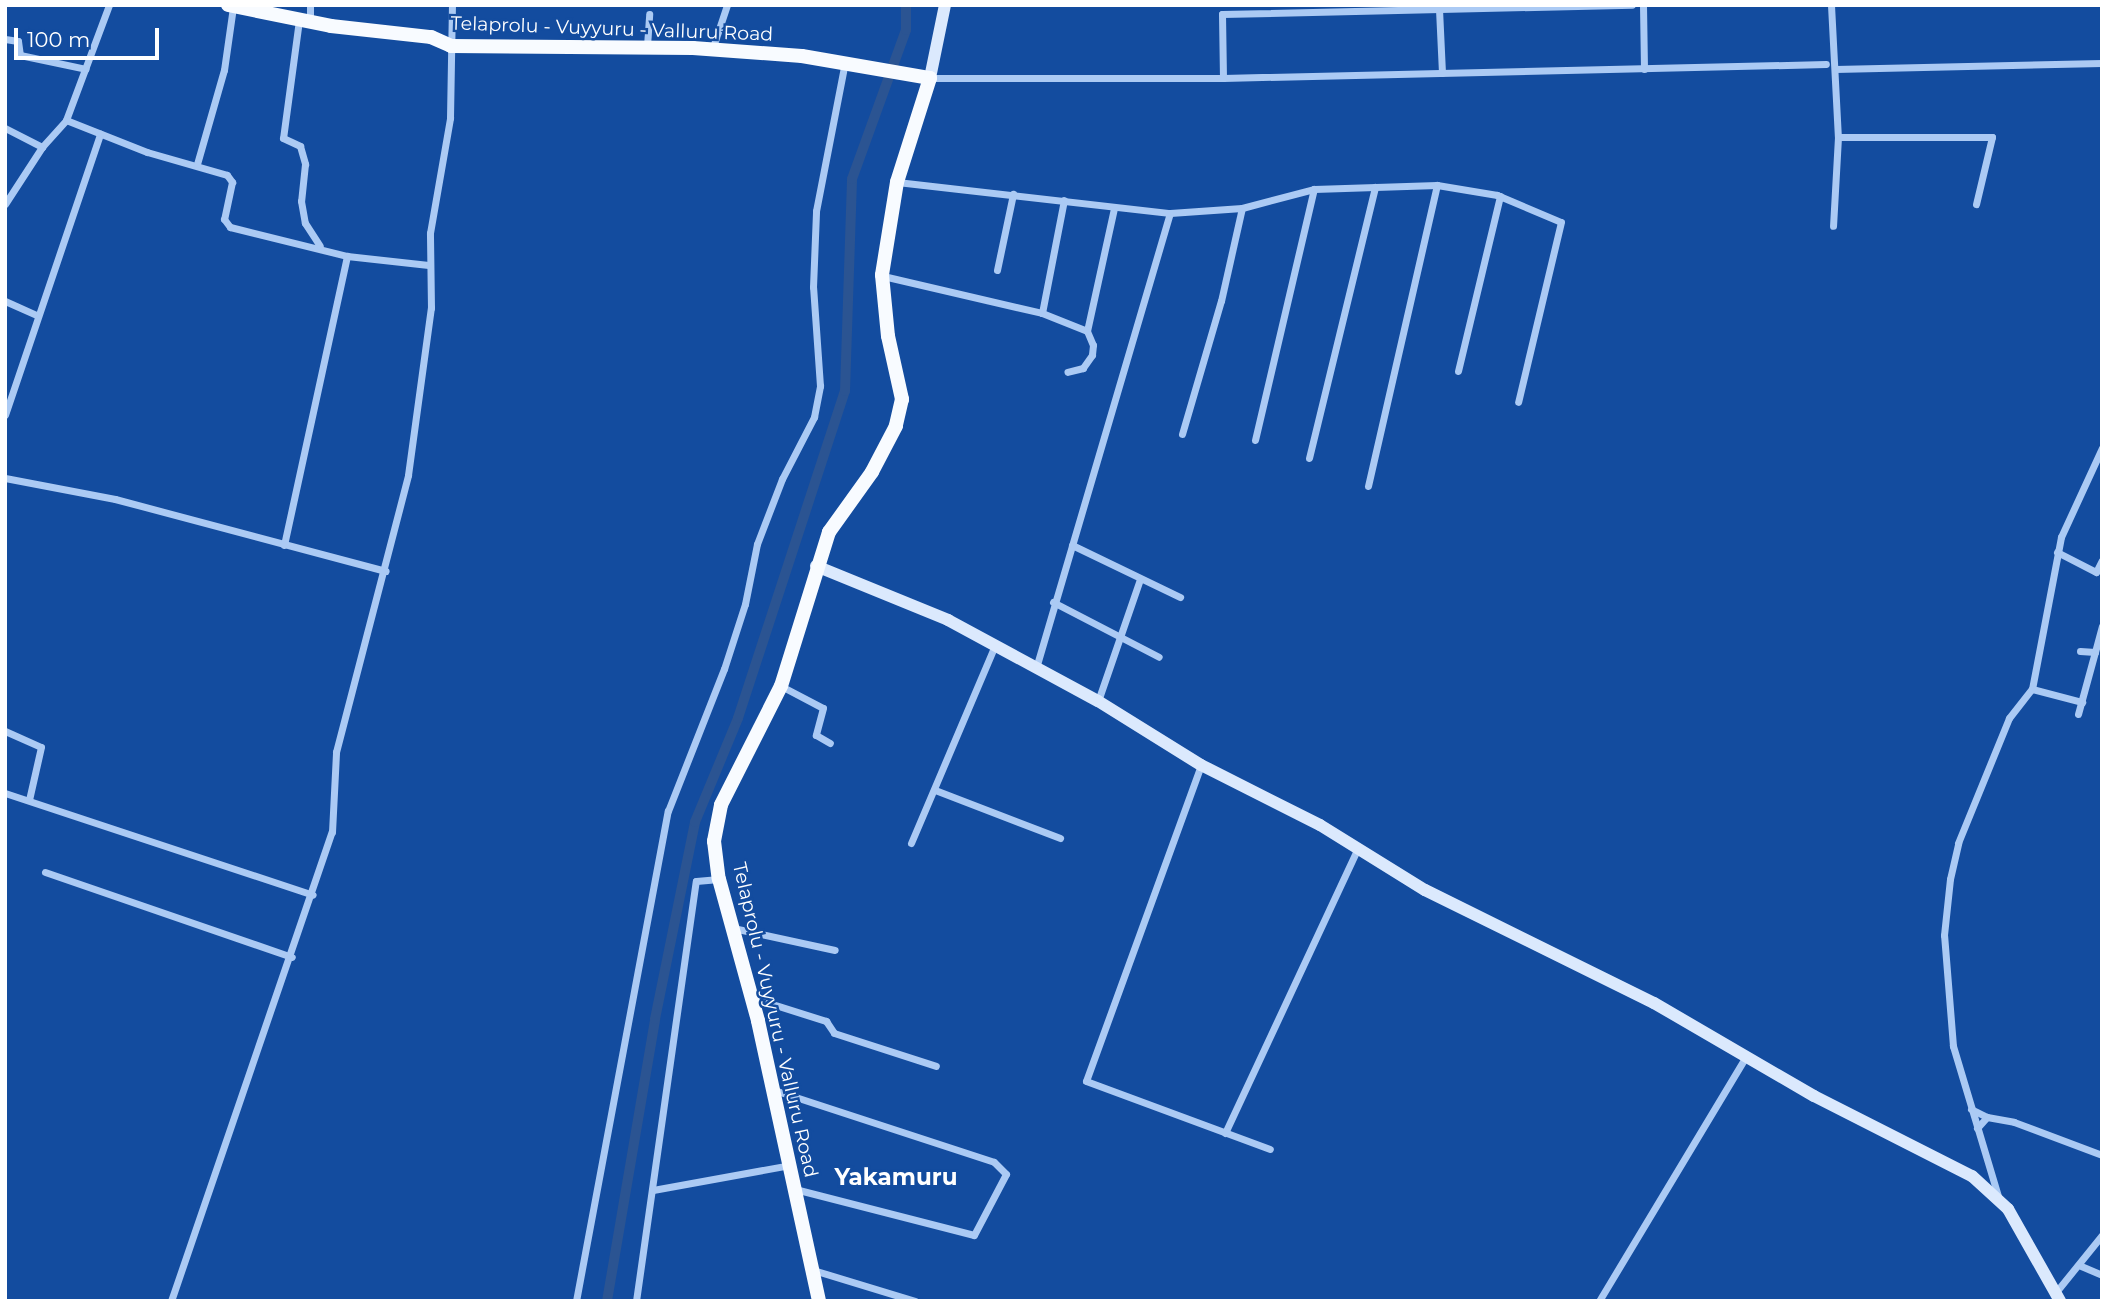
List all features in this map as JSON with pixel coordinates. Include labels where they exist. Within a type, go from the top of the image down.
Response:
[{"type":"main road","points":[[930,78],[945,5]]},
{"type":"main road","name":"Telaprolu - Vuyyuru - Valluru Road","points":[[230,6],[306,15],[431,37],[451,46],[647,46],[845,61],[930,78],[897,182],[882,275],[888,336],[902,399],[896,426],[872,472],[829,532],[816,566],[781,686],[721,804],[714,841],[719,879],[752,997],[819,1301]]},
{"type":"main road","points":[[816,566],[914,603],[995,645],[1098,702],[1200,765],[1358,848],[1425,890],[1615,982],[1746,1056],[1972,1176],[1998,1196],[2058,1297]]},
{"type":"street","points":[[5,204],[42,147],[66,120],[109,5]]},
{"type":"street","points":[[170,1301],[292,957],[332,832],[336,752],[400,521],[431,308],[429,265],[450,118],[452,5]]},
{"type":"street","points":[[711,51],[727,5]]},
{"type":"street","points":[[1223,78],[1222,14],[1632,5]]},
{"type":"street","points":[[1643,5],[1644,69]]},
{"type":"street","points":[[1831,5],[1838,137],[1833,226]]},
{"type":"street","points":[[197,164],[224,70],[230,6]]},
{"type":"street","points":[[1439,9],[1442,73]]},
{"type":"street","points":[[647,46],[649,14]]},
{"type":"street","points":[[306,15],[284,138],[300,146],[305,164],[301,201],[305,223],[320,246]]},
{"type":"street","points":[[5,39],[18,41],[20,55],[86,69]]},
{"type":"street","points":[[576,1301],[668,811],[728,656],[757,544],[814,416],[820,386],[813,287],[816,211],[845,61]]},
{"type":"street","points":[[930,78],[1223,78],[1826,64]]},
{"type":"street","points":[[1835,69],[2102,64]]},
{"type":"street","points":[[66,120],[146,152],[197,164],[231,179],[224,214],[227,225],[320,246],[347,256],[429,265]]},
{"type":"street","points":[[5,128],[42,147]]},
{"type":"street","points":[[5,415],[36,315],[100,134]]},
{"type":"street","points":[[1838,137],[1992,137],[1976,204]]},
{"type":"street","points":[[897,182],[1170,213],[1242,208],[1314,190],[1437,185],[1500,197],[1561,222],[1518,402]]},
{"type":"street","points":[[1368,486],[1437,185]]},
{"type":"street","points":[[1309,458],[1376,187]]},
{"type":"street","points":[[1255,440],[1314,190]]},
{"type":"street","points":[[997,270],[1013,194]]},
{"type":"street","points":[[1458,371],[1500,197]]},
{"type":"street","points":[[1042,313],[1064,200]]},
{"type":"street","points":[[1067,372],[1083,368],[1091,355],[1093,345],[1087,331],[1114,208]]},
{"type":"street","points":[[1182,435],[1242,208]]},
{"type":"street","points":[[1036,668],[1170,213]]},
{"type":"street","points":[[284,545],[347,256]]},
{"type":"street","points":[[882,275],[1042,313],[1087,331]]},
{"type":"street","points":[[5,301],[36,315]]},
{"type":"street","points":[[1998,1196],[1953,1046],[1946,995],[1944,935],[1950,879],[1958,843],[2009,719],[2032,689],[2057,552],[2101,454]]},
{"type":"street","points":[[5,478],[115,499],[386,571]]},
{"type":"street","points":[[1072,545],[1180,597]]},
{"type":"street","points":[[2057,552],[2099,574],[2102,560]]},
{"type":"street","points":[[1098,702],[1140,579]]},
{"type":"street","points":[[1054,602],[1159,657]]},
{"type":"street","points":[[2078,714],[2102,626]]},
{"type":"street","points":[[911,842],[995,645]]},
{"type":"street","points":[[2080,651],[2095,652]]},
{"type":"street","points":[[781,686],[823,708],[816,735],[830,743]]},
{"type":"street","points":[[2032,689],[2082,702]]},
{"type":"street","points":[[5,731],[41,747],[29,800]]},
{"type":"street","points":[[1200,765],[1086,1081],[1270,1149]]},
{"type":"street","points":[[935,790],[1060,838]]},
{"type":"street","points":[[5,793],[313,895]]},
{"type":"street","points":[[1225,1133],[1358,848]]},
{"type":"street","points":[[45,872],[292,957]]},
{"type":"street","points":[[636,1301],[696,881],[719,879]]},
{"type":"street","points":[[733,927],[835,950]]},
{"type":"street","points":[[752,997],[826,1021],[834,1033],[936,1066]]},
{"type":"street","points":[[1599,1301],[1746,1056]]},
{"type":"street","points":[[774,1090],[994,1162],[1006,1174],[974,1234],[795,1189]]},
{"type":"street","points":[[1971,1110],[1987,1117],[2014,1122],[2102,1155]]},
{"type":"street","points":[[1977,1128],[1987,1117]]},
{"type":"street","points":[[653,1190],[790,1166]]},
{"type":"street","points":[[2058,1297],[2102,1235]]},
{"type":"street","points":[[2081,1266],[2102,1275]]},
{"type":"street","points":[[813,1270],[915,1301]]},
{"type":"waterway","points":[[607,1301],[655,1019],[695,822],[738,718],[845,391],[852,179],[906,30],[906,5]]},
{"type":"district","name":"Yakamuru","points":[[896,1177]]}]
